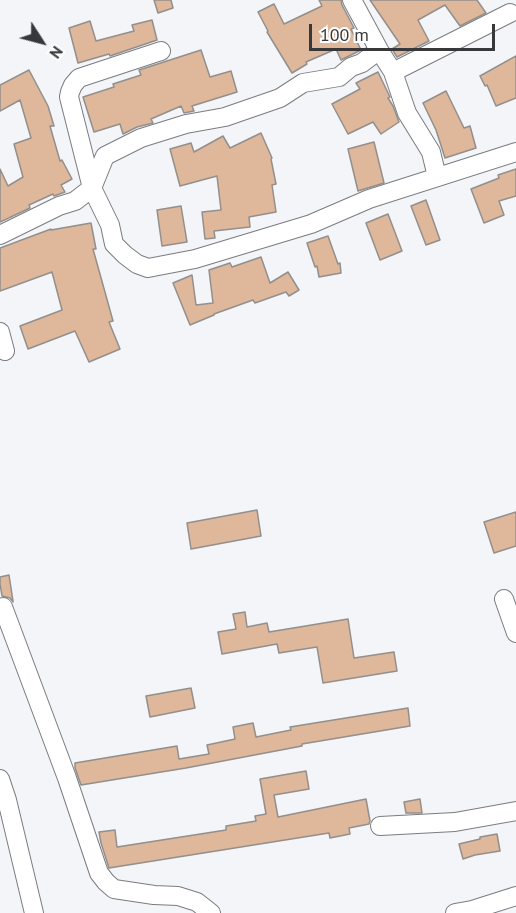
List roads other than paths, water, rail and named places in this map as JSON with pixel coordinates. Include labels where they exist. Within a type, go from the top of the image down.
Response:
[{"type":"street","points":[[352,0],[393,72],[407,113],[431,152],[437,177]]},
{"type":"street","points":[[393,72],[510,12]]},
{"type":"street","points":[[0,235],[59,206],[75,201],[92,188],[105,156],[141,138],[186,124],[225,117],[280,98],[303,83],[339,77],[379,50]]},
{"type":"street","points":[[161,51],[79,78],[70,92],[69,102],[92,188],[110,225],[114,244],[124,255],[148,268],[195,259],[311,224],[369,199],[516,152]]},
{"type":"street","points":[[0,332],[5,351]]},
{"type":"street","points":[[504,599],[516,633]]},
{"type":"street","points":[[3,607],[67,778],[99,873],[114,890],[178,896],[197,902],[211,913]]},
{"type":"street","points":[[0,779],[34,913]]},
{"type":"street","points":[[380,826],[455,822],[516,811]]},
{"type":"street","points":[[454,913],[472,910],[516,896]]}]
